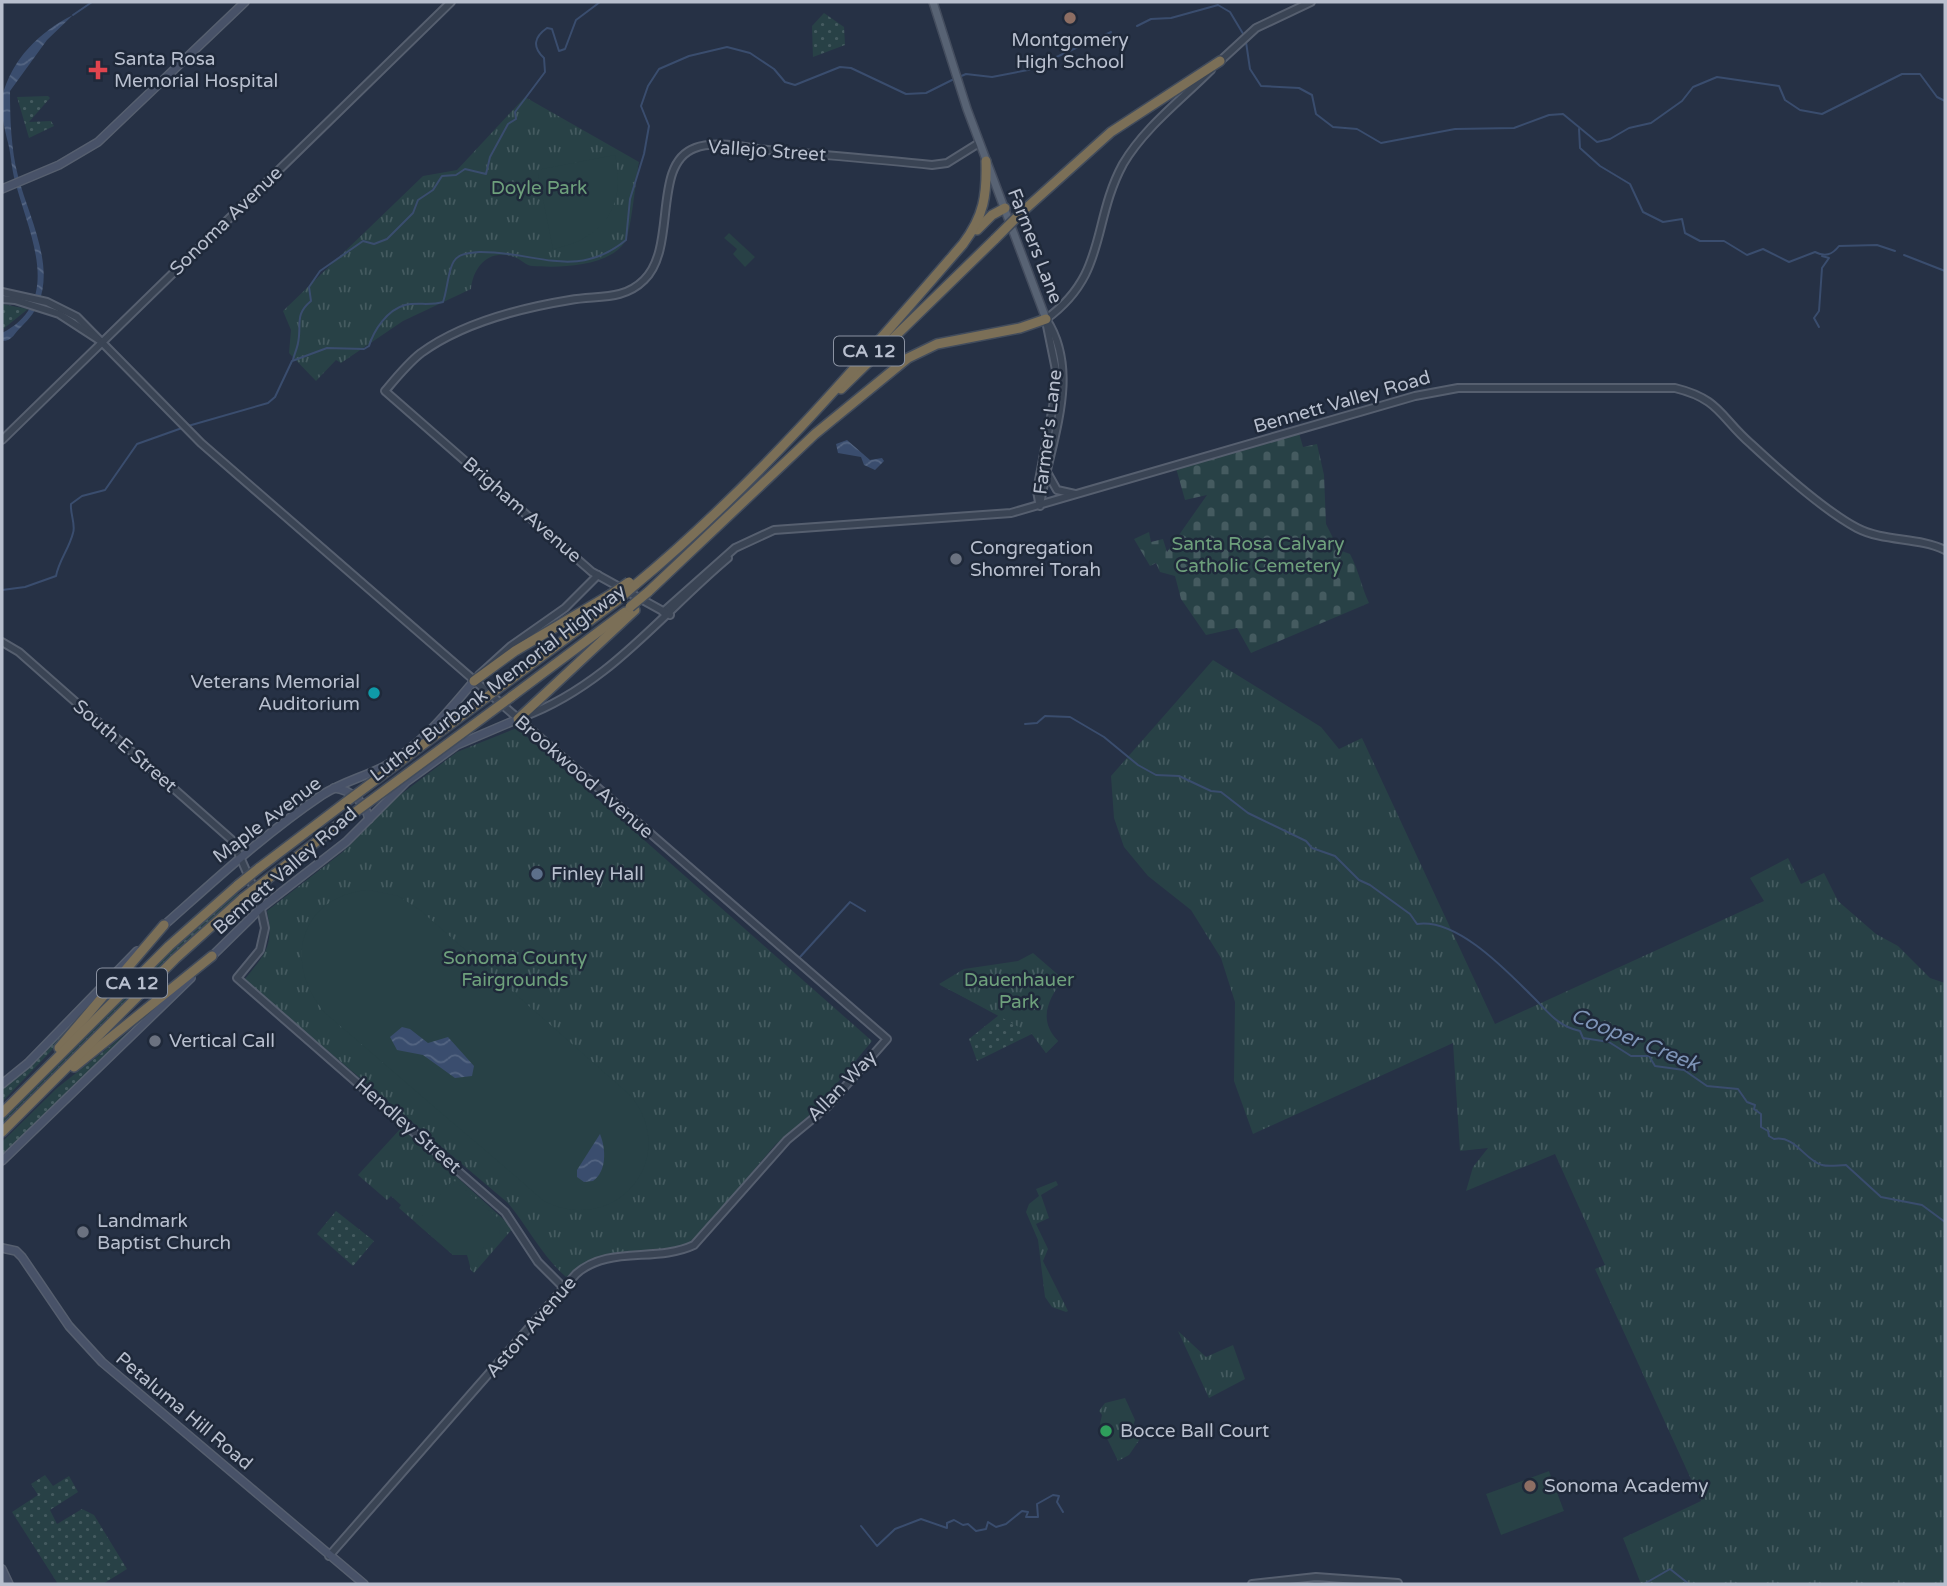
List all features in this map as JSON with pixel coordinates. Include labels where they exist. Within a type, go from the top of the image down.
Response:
[{"type":"highway","points":[[771,455],[1023,211],[1111,132],[1220,61]]},
{"type":"highway","name":"CA 12","points":[[771,455],[864,357],[963,244],[983,212],[986,161]]},
{"type":"highway","points":[[963,244],[992,215],[1004,208]]},
{"type":"highway","name":"Luther Burbank Memorial Highway","points":[[2,1132],[181,954],[243,898],[633,608],[815,434],[908,358],[937,344],[1020,328],[1046,319]]},
{"type":"highway","name":"Luther Burbank Memorial Highway","points":[[2,1113],[169,946],[238,885],[503,685],[632,583],[726,500],[771,455]]},
{"type":"highway","points":[[474,681],[522,647],[614,597]]},
{"type":"highway","points":[[517,719],[633,608]]},
{"type":"highway","points":[[30,1085],[164,925]]},
{"type":"highway","points":[[42,1092],[212,956]]},
{"type":"main road","points":[[4,188],[87,149],[111,131],[245,2]]},
{"type":"main road","name":"Farmers Lane","points":[[933,2],[979,143],[1046,319]]},
{"type":"main road","name":"Maple Avenue","points":[[2,1084],[28,1063],[164,925],[241,857],[334,788],[388,764],[439,723],[474,681]]},
{"type":"main road","name":"Bennett Valley Road","points":[[2,1161],[261,908],[340,848],[397,789],[447,751],[517,719]]},
{"type":"main road","points":[[334,788],[351,792],[367,811],[369,819]]},
{"type":"main road","name":"Petaluma Hill Road","points":[[2,1248],[16,1251],[22,1257],[69,1326],[102,1362],[364,1584]]},
{"type":"main road","points":[[2,1569],[9,1584]]},
{"type":"street","name":"Sonoma Avenue","points":[[2,440],[451,2]]},
{"type":"street","points":[[1046,319],[1068,300],[1088,271],[1110,193],[1132,151],[1253,30],[1311,2]]},
{"type":"street","name":"Vallejo Street","points":[[385,391],[428,349],[482,322],[568,300],[620,295],[639,285],[654,267],[660,254],[675,165],[692,149],[725,146],[932,165],[947,163],[979,143]]},
{"type":"street","name":"Brookwood Avenue","points":[[2,292],[77,317],[97,334],[100,342],[187,430],[887,1039]]},
{"type":"street","name":"Brookwood Avenue","points":[[2,299],[17,298]]},
{"type":"street","name":"Farmers Lane","points":[[1041,506],[1063,381],[1060,355],[1046,319]]},
{"type":"street","name":"Farmer's Lane","points":[[1041,506],[1037,491],[1058,380],[1046,319]]},
{"type":"street","name":"Bennett Valley Road","points":[[517,719],[544,708],[595,678],[749,541],[784,528],[976,517],[1041,506],[1441,389],[1675,388],[1704,397],[1778,468],[1856,528],[1945,550]]},
{"type":"street","name":"Brigham Avenue","points":[[385,391],[598,575],[666,614]]},
{"type":"street","points":[[1047,467],[1055,488],[1062,493],[1081,494]]},
{"type":"street","name":"Maple Avenue","points":[[474,681],[493,660],[565,608],[598,575]]},
{"type":"street","name":"South E Street","points":[[2,642],[19,652],[231,838],[261,908],[264,941],[257,955],[237,978]]},
{"type":"street","name":"Hendley Street","points":[[237,978],[505,1212],[538,1262],[564,1289]]},
{"type":"street","name":"Allan Way","points":[[798,1131],[827,1107],[887,1039]]},
{"type":"street","name":"Aston Avenue","points":[[329,1556],[583,1268],[596,1261],[673,1254],[694,1245],[798,1131]]},
{"type":"street","points":[[1252,1584],[1316,1577],[1398,1583]]},
{"type":"green space","points":[[824,13],[844,27],[845,45],[813,57],[812,26]]},
{"type":"green space","points":[[17,97],[50,98],[29,122],[51,121],[54,126],[29,138]]},
{"type":"green space","name":"Doyle Park","points":[[525,97],[639,162],[625,242],[607,257],[569,266],[530,266],[505,255],[490,257],[475,273],[471,289],[403,321],[341,363],[336,360],[316,381],[289,353],[291,330],[283,311],[423,176],[457,170]]},
{"type":"green space","points":[[615,155],[617,190],[614,205],[607,217],[585,237],[553,249],[538,174],[542,169]]},
{"type":"green space","points":[[729,233],[755,257],[745,267],[733,254],[737,249],[724,238]]},
{"type":"green space","points":[[2,304],[28,309],[2,330]]},
{"type":"green space","name":"Santa Rosa Calvary Catholic Cemetery","points":[[1299,433],[1303,447],[1317,444],[1324,475],[1326,524],[1339,550],[1350,554],[1369,603],[1251,653],[1237,628],[1206,635],[1181,599],[1175,576],[1160,572],[1156,563],[1150,566],[1134,539],[1149,532],[1151,542],[1163,539],[1167,552],[1207,495],[1185,500],[1176,468]]},
{"type":"green space","points":[[1213,660],[1321,727],[1339,749],[1362,738],[1495,1024],[1764,901],[1750,878],[1788,858],[1801,884],[1824,873],[1838,901],[1876,934],[1898,946],[1930,978],[1945,983],[1945,1584],[1641,1584],[1623,1538],[1701,1501],[1595,1269],[1605,1265],[1555,1154],[1466,1191],[1473,1167],[1488,1148],[1460,1151],[1453,1043],[1253,1134],[1234,1081],[1235,1002],[1221,958],[1191,910],[1148,876],[1124,847],[1114,818],[1111,776]]},
{"type":"green space","name":"Sonoma County Fairgrounds","points":[[517,728],[872,1041],[814,1111],[775,1145],[695,1240],[662,1251],[598,1260],[582,1266],[566,1277],[550,1260],[508,1203],[244,980],[263,956],[269,941],[267,911],[344,851],[396,798],[457,752]]},
{"type":"green space","points":[[236,890],[239,897],[2,1127],[2,1117],[160,959]]},
{"type":"green space","points":[[368,890],[398,896],[420,910],[631,1096],[645,1120],[648,1144],[644,1166],[633,1186],[616,1200],[595,1209],[570,1209],[544,1201],[325,1013],[312,994],[304,974],[304,936],[313,919],[326,905],[344,895]]},
{"type":"green space","name":"Dauenhauer Park","points":[[1033,953],[1063,979],[1047,1009],[1048,1025],[1058,1041],[1046,1053],[1032,1034],[939,984],[964,969],[1018,961]]},
{"type":"green space","points":[[113,977],[53,1049],[2,1102],[2,1088],[18,1075]]},
{"type":"green space","points":[[945,982],[1051,1034],[1058,1041],[1046,1053],[1032,1034],[977,1061],[969,1039],[999,1015],[940,985]]},
{"type":"green space","points":[[141,1022],[2,1156],[2,1142],[57,1088]]},
{"type":"green space","points":[[402,1127],[513,1228],[474,1273],[470,1269],[471,1261],[467,1255],[453,1255],[399,1208],[401,1205],[391,1196],[387,1200],[358,1175]]},
{"type":"green space","points":[[453,1180],[496,1216],[501,1224],[499,1234],[484,1247],[471,1270],[467,1255],[453,1255],[416,1223]]},
{"type":"green space","points":[[1056,1181],[1058,1185],[1041,1195],[1049,1218],[1036,1224],[1048,1249],[1043,1261],[1068,1311],[1066,1312],[1052,1307],[1045,1297],[1038,1240],[1026,1212],[1029,1204],[1039,1196],[1036,1189]]},
{"type":"green space","points":[[336,1211],[374,1241],[353,1266],[317,1234]]},
{"type":"green space","points":[[1178,1331],[1206,1357],[1233,1345],[1245,1379],[1209,1398]]},
{"type":"green space","points":[[1125,1398],[1135,1420],[1133,1426],[1140,1439],[1129,1455],[1118,1461],[1100,1424],[1102,1415],[1099,1411],[1105,1403]]},
{"type":"green space","points":[[1549,1471],[1564,1511],[1501,1535],[1486,1494]]},
{"type":"green space","points":[[45,1475],[53,1486],[69,1476],[78,1492],[50,1510],[57,1524],[82,1509],[94,1515],[127,1569],[103,1584],[58,1584],[12,1512],[38,1495],[31,1484]]},
{"type":"water","points":[[73,15],[47,40],[10,91],[11,134],[16,166],[36,233],[44,273],[42,292],[35,310],[11,338],[2,341],[2,333],[21,319],[32,303],[37,284],[37,264],[14,176],[3,118],[2,97],[13,71],[28,48],[38,38]]},
{"type":"water","points":[[847,440],[870,460],[882,458],[884,461],[875,470],[864,465],[861,457],[838,453],[836,444]]},
{"type":"water","points":[[402,1027],[410,1029],[428,1043],[448,1037],[474,1066],[472,1076],[455,1078],[423,1055],[397,1050],[390,1037]]},
{"type":"water","points":[[600,1134],[604,1153],[601,1172],[593,1181],[584,1182],[577,1177],[577,1170]]},
{"type":"waterway","points":[[73,15],[92,2]]},
{"type":"waterway","points":[[293,360],[298,343],[300,315],[311,301],[309,287],[320,271],[363,241],[374,244],[387,239],[413,213],[418,200],[433,190],[442,176],[456,175],[465,169],[486,174],[490,157],[508,124],[516,119],[515,112],[545,72],[544,58],[536,46],[539,35],[547,28],[552,29],[559,51],[565,49],[576,20],[600,2]]},
{"type":"waterway","points":[[1137,26],[1151,19],[1171,18],[1218,5],[1230,12],[1245,37]]},
{"type":"waterway","points":[[959,77],[966,74],[992,77],[1028,70],[1111,32]]},
{"type":"waterway","points":[[1246,42],[1250,69],[1261,86],[1299,88],[1312,95],[1316,114],[1333,127],[1357,129],[1381,143],[1455,129],[1514,128],[1549,115],[1563,114],[1597,142],[1610,139],[1629,128],[1651,123],[1682,101],[1693,87],[1717,77],[1779,86],[1785,100],[1800,110],[1822,114],[1902,74],[1920,74],[1937,97],[1945,101]]},
{"type":"waterway","points":[[188,426],[268,403],[275,397],[292,361],[327,348],[364,349],[369,346],[382,321],[392,311],[410,304],[443,302],[450,270],[460,256],[479,252],[499,253],[572,262],[608,252],[626,240],[630,199],[644,154],[649,126],[641,106],[648,86],[659,69],[689,56],[727,47],[750,53],[774,69],[785,82],[795,85],[840,67],[851,68],[906,94],[926,93],[954,79]]},
{"type":"waterway","points":[[1579,129],[1580,148],[1600,166],[1630,184],[1643,212],[1663,222],[1682,219],[1685,233],[1700,241],[1724,241],[1747,255],[1763,249],[1789,262],[1815,252],[1828,254],[1839,246],[1877,245],[1895,251]]},
{"type":"waterway","points":[[1904,255],[1945,271]]},
{"type":"waterway","points":[[1819,327],[1814,318],[1819,311],[1822,268],[1829,258],[1822,256]]},
{"type":"waterway","points":[[2,590],[25,587],[56,576],[74,530],[71,504],[82,496],[105,490],[137,444],[182,428]]},
{"type":"waterway","name":"Cooper Creek","points":[[1025,724],[1037,723],[1045,716],[1070,717],[1104,737],[1138,765],[1156,775],[1179,776],[1211,791],[1221,792],[1248,813],[1306,841],[1312,848],[1335,856],[1359,880],[1410,914],[1417,924],[1432,924],[1447,929],[1478,947],[1507,971],[1552,1017],[1580,1031],[1583,1038],[1609,1042],[1631,1056],[1649,1056],[1655,1066],[1684,1070],[1707,1086],[1738,1089],[1747,1102],[1755,1105],[1754,1109],[1761,1114],[1761,1127],[1768,1131],[1769,1136],[1794,1144],[1822,1165],[1846,1165],[1881,1197],[1922,1205],[1945,1222]]},
{"type":"waterway","points":[[800,957],[850,902],[865,911]]},
{"type":"waterway","points":[[861,1526],[877,1546],[895,1529],[921,1519],[947,1528],[947,1523],[954,1520],[963,1525],[968,1524],[976,1531],[986,1529],[988,1522],[996,1527],[1006,1524],[1022,1511],[1028,1512],[1026,1517],[1038,1517],[1037,1504],[1053,1495],[1059,1496],[1057,1502],[1063,1512]]},
{"type":"waterway","points":[[1644,1584],[1670,1569],[1689,1584]]},
{"type":"place","name":"Montgomery High School","points":[[1070,18]]},
{"type":"place","name":"Santa Rosa Memorial Hospital","points":[[98,70]]},
{"type":"place","name":"Congregation Shomrei Torah","points":[[956,559]]},
{"type":"place","name":"Veterans Memorial Auditorium","points":[[374,693]]},
{"type":"place","name":"Finley Hall","points":[[537,874]]},
{"type":"place","name":"Vertical Call","points":[[155,1041]]},
{"type":"place","name":"Landmark Baptist Church","points":[[83,1232]]},
{"type":"place","name":"Bocce Ball Court","points":[[1106,1431]]},
{"type":"place","name":"Sonoma Academy","points":[[1530,1486]]}]
